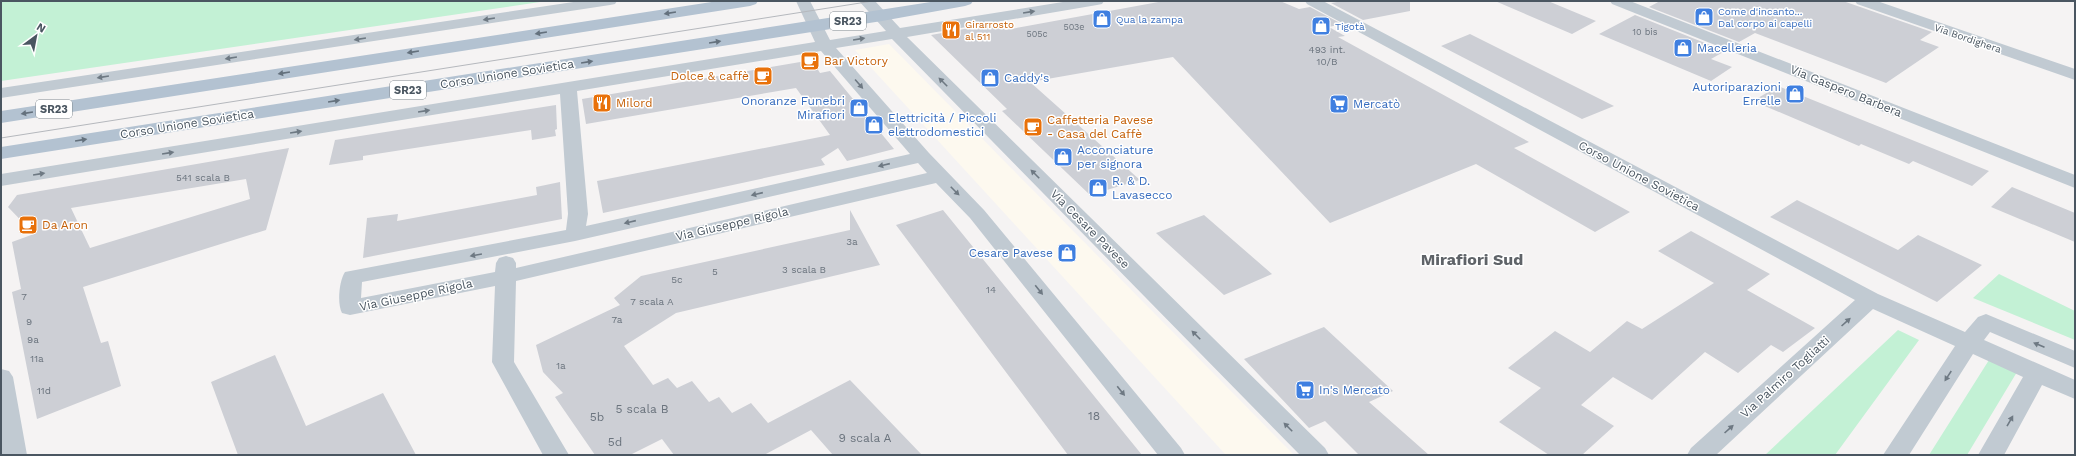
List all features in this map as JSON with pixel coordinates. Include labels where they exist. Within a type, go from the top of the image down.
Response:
[{"type":"main road","name":"SR23","points":[[1,117],[750,1]]},
{"type":"main road","name":"Corso Unione Sovietica","points":[[1,153],[882,16],[965,1]]},
{"type":"street","points":[[1,93],[610,1]]},
{"type":"street","points":[[803,1],[824,44],[922,157],[977,214],[1172,455]]},
{"type":"street","name":"Via Cesare Pavese","points":[[866,1],[882,16],[894,33],[1316,455]]},
{"type":"street","name":"Corso Unione Sovietica","points":[[1,180],[568,88],[824,44],[1097,1]]},
{"type":"street","name":"Corso Unione Sovietica","points":[[1312,1],[1870,299],[1969,343]]},
{"type":"street","name":"Via Gaspero Barbera","points":[[1617,1],[2075,182]]},
{"type":"street","name":"Via Bordighera","points":[[1862,1],[2075,75]]},
{"type":"street","name":"Corso Unione Sovietica","points":[[568,88],[578,214],[575,235]]},
{"type":"street","name":"Via Giuseppe Rigola","points":[[922,157],[575,235],[352,277],[350,308],[506,277],[940,176]]},
{"type":"street","points":[[506,249],[503,362],[556,455]]},
{"type":"street","name":"Via Palmiro Togliatti","points":[[1700,455],[1870,299]]},
{"type":"street","points":[[1896,455],[1969,343],[1986,322],[2075,360]]},
{"type":"street","points":[[1969,343],[2075,390]]},
{"type":"street","points":[[1991,455],[2038,374]]},
{"type":"street","points":[[1,377],[14,455]]},
{"type":"shaded area","name":"Cesare Pavese","points":[[889,44],[1294,455],[1226,455],[855,50]]},
{"type":"green space","points":[[1,1],[547,1],[1,81]]},
{"type":"green space","points":[[1999,274],[2075,311],[2075,340],[1973,298]]},
{"type":"green space","points":[[1898,330],[1919,340],[1835,455],[1765,455]]},
{"type":"green space","points":[[1989,360],[2017,372],[1967,455],[1929,455]]},
{"type":"building","points":[[1164,1],[1280,1],[1299,9],[1310,7],[1342,24],[1329,27],[1345,36],[1338,37],[1529,142],[1514,148],[1630,212],[1595,232],[1476,164],[1330,223],[1173,57],[1030,82],[1140,180],[1090,195],[1002,111],[1007,109],[931,35],[997,23],[1005,30]]},
{"type":"building","points":[[1343,1],[1410,1],[1410,11],[1363,20],[1331,3]]},
{"type":"building","points":[[1495,1],[1548,1],[1596,21],[1572,34]]},
{"type":"building","points":[[1660,1],[1843,1],[1932,32],[1920,40],[1939,47],[1886,83],[1755,33],[1739,42],[1649,7]]},
{"type":"building","points":[[1635,15],[1725,51],[1711,59],[1732,67],[1711,81],[1599,34]]},
{"type":"building","points":[[1470,34],[1614,106],[1582,119],[1441,46]]},
{"type":"building","points":[[812,60],[820,73],[830,71],[894,149],[847,161],[838,148],[821,159],[825,165],[603,213],[597,181],[830,135],[796,88],[586,124],[582,99]]},
{"type":"building","points":[[1778,86],[1989,171],[1972,186],[1913,161],[1909,164],[1861,144],[1859,146],[1753,101]]},
{"type":"building","points":[[556,105],[556,136],[532,140],[531,130],[363,156],[363,160],[329,165],[335,140]]},
{"type":"building","points":[[289,148],[266,230],[83,287],[101,343],[108,341],[121,386],[37,419],[12,292],[21,289],[12,242],[34,234],[8,207],[17,195]],"holes":[[[246,179],[250,199],[90,248],[71,208]]]},
{"type":"building","points":[[560,182],[562,219],[363,258],[367,218],[398,214],[397,221],[537,195],[536,187]]},
{"type":"building","points":[[2012,187],[2075,213],[2075,242],[1991,207]]},
{"type":"building","points":[[1797,200],[1898,250],[1918,235],[1982,265],[1937,302],[1770,217]]},
{"type":"building","points":[[850,210],[880,265],[676,313],[624,346],[653,385],[668,378],[677,388],[692,381],[709,402],[719,397],[732,413],[751,403],[768,423],[850,380],[922,455],[833,455],[811,430],[764,455],[674,455],[662,439],[630,455],[595,455],[555,397],[563,393],[543,372],[536,345],[620,305],[614,298],[641,276],[850,230]]},
{"type":"building","points":[[943,210],[1142,455],[1068,455],[896,225]]},
{"type":"building","points":[[1204,215],[1272,274],[1224,295],[1156,233]]},
{"type":"building","points":[[1691,231],[1770,274],[1747,290],[1815,328],[1783,352],[1771,345],[1738,373],[1705,352],[1652,400],[1613,377],[1581,405],[1614,426],[1582,455],[1549,455],[1499,422],[1541,388],[1508,368],[1555,331],[1590,352],[1627,321],[1642,329],[1714,283],[1658,251]]},
{"type":"building","points":[[1324,327],[1393,391],[1369,402],[1429,455],[1359,455],[1325,421],[1309,428],[1244,359]]},
{"type":"building","points":[[275,355],[306,426],[383,393],[416,455],[238,455],[211,382]]},
{"type":"tram line","points":[[1,138],[873,1]]},
{"type":"place","name":"Come d'incanto... Dal corpo ai capelli","points":[[1704,17]]},
{"type":"place","name":"Qua la zampa","points":[[1102,19]]},
{"type":"place","name":"Tigotà","points":[[1321,26]]},
{"type":"place","name":"Girarrosto al 511","points":[[951,30]]},
{"type":"place","name":"Macelleria","points":[[1683,48]]},
{"type":"place","name":"Bar Victory","points":[[810,61]]},
{"type":"place","name":"Dolce & caffè","points":[[763,76]]},
{"type":"place","name":"Caddy's","points":[[990,78]]},
{"type":"place","name":"Autoriparazioni Errelle","points":[[1795,94]]},
{"type":"place","name":"Milord","points":[[602,103]]},
{"type":"place","name":"Mercatò","points":[[1339,104]]},
{"type":"place","name":"Onoranze Funebri Mirafiori","points":[[859,108]]},
{"type":"place","name":"Elettricità / Piccoli elettrodomestici","points":[[874,125]]},
{"type":"place","name":"Caffetteria Pavese - Casa del Caffè","points":[[1033,127]]},
{"type":"place","name":"Acconciature per signora","points":[[1063,157]]},
{"type":"place","name":"R. & D. Lavasecco","points":[[1098,188]]},
{"type":"place","name":"Da Aron","points":[[28,225]]},
{"type":"place","name":"Cesare Pavese","points":[[1067,253]]},
{"type":"place","name":"In's Mercato","points":[[1305,390]]},
{"type":"district","name":"Mirafiori Sud","points":[[1472,259]]}]
